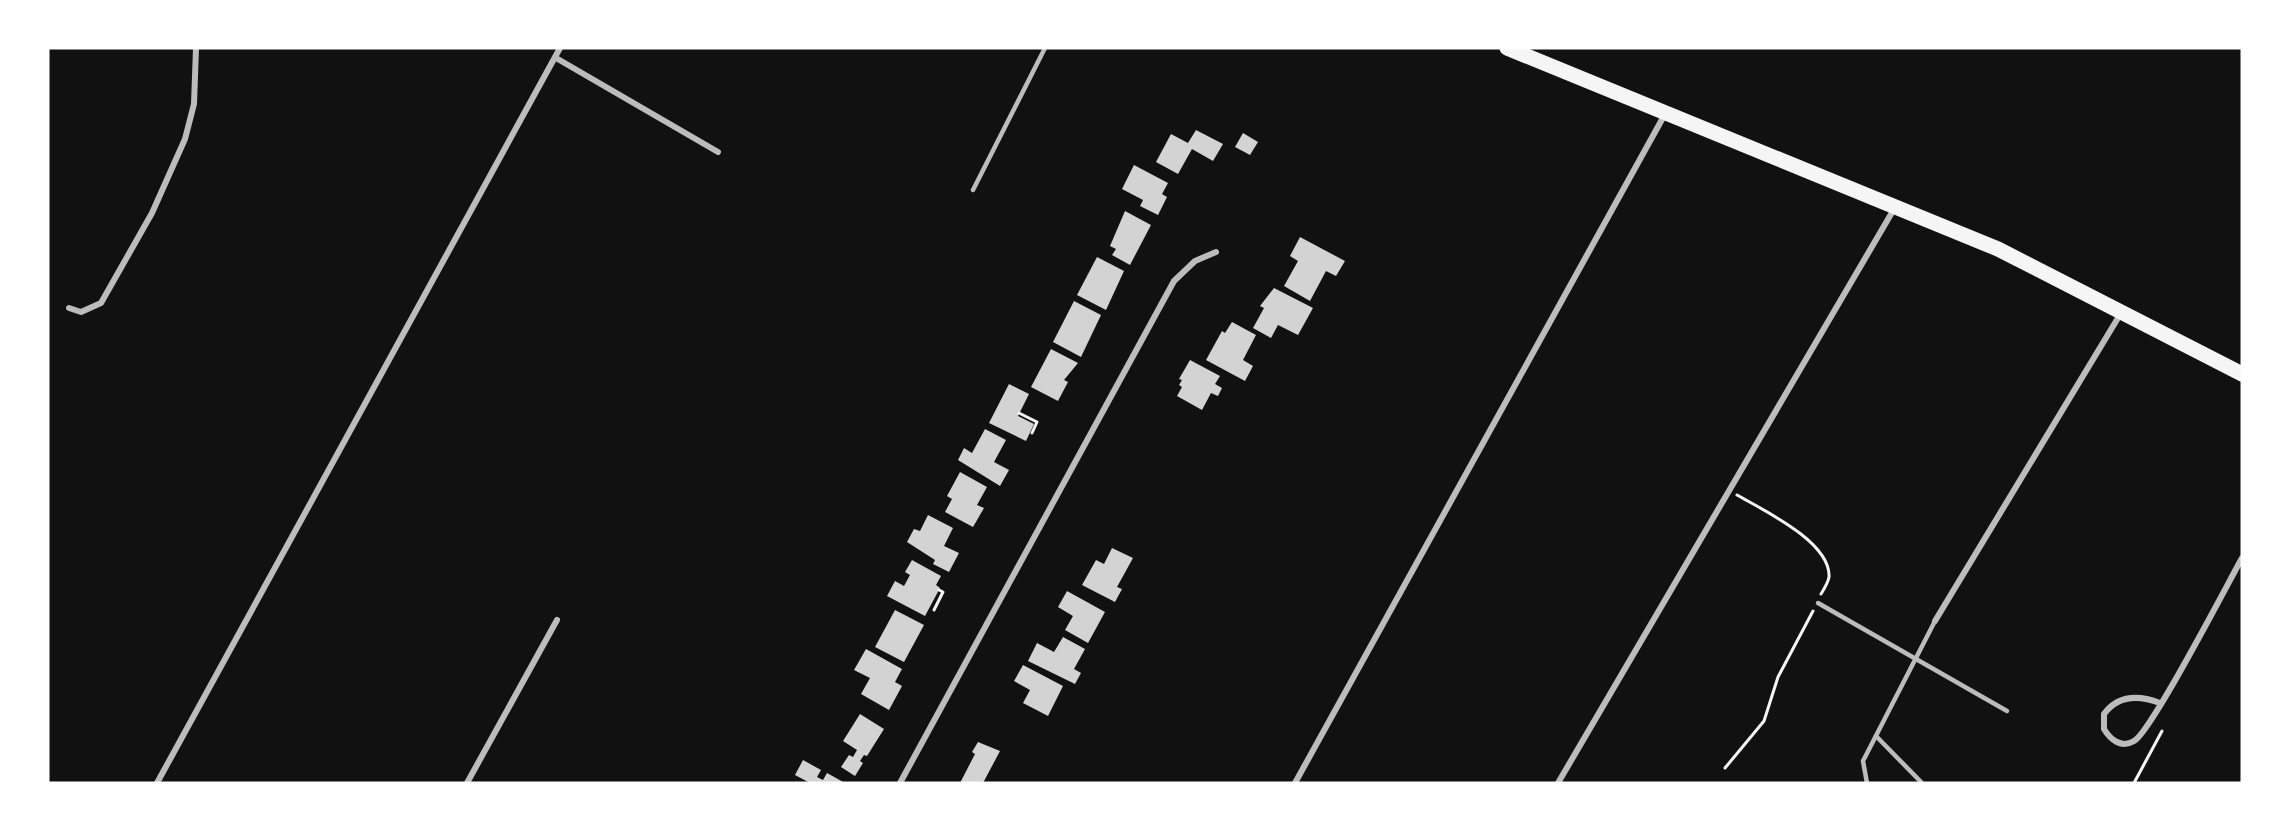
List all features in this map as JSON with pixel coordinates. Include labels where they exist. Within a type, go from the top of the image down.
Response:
[{"type":"main road","points":[[1508,48],[1998,249],[2242,374]]},
{"type":"street","points":[[69,308],[81,312],[101,303],[152,213],[190,123],[196,48]]},
{"type":"street","points":[[157,783],[560,48]]},
{"type":"street","points":[[556,58],[718,152]]},
{"type":"street","points":[[1295,783],[1666,112]]},
{"type":"street","points":[[1558,783],[1895,206]]},
{"type":"street","points":[[900,783],[1174,281],[1195,261],[1216,252]]},
{"type":"street","points":[[1935,621],[2122,311]]},
{"type":"street","points":[[2160,703],[2147,698],[2116,701],[2104,714],[2104,729],[2117,742],[2132,743],[2143,733],[2160,703],[2242,558]]},
{"type":"street","points":[[467,783],[557,620]]},
{"type":"lane","points":[[973,190],[1045,48]]},
{"type":"lane","points":[[1818,603],[2007,711]]},
{"type":"lane","points":[[1867,783],[1863,761],[1935,621]]},
{"type":"lane","points":[[1876,735],[1922,783]]},
{"type":"path","points":[[1019,413],[1037,422],[1032,433]]},
{"type":"path","points":[[1725,768],[1764,721],[1778,677],[1829,578],[1827,564],[1812,544],[1788,525],[1728,490]]},
{"type":"path","points":[[933,610],[943,592],[939,590]]},
{"type":"path","points":[[2134,783],[2162,731]]},
{"type":"building","points":[[1196,130],[1223,144],[1213,161],[1192,149],[1178,174],[1156,162],[1171,134],[1188,143]]},
{"type":"building","points":[[1243,133],[1258,142],[1250,155],[1235,147]]},
{"type":"building","points":[[1134,165],[1168,183],[1162,194],[1167,197],[1158,215],[1140,206],[1143,200],[1122,189]]},
{"type":"building","points":[[1125,211],[1151,225],[1130,265],[1112,255],[1116,249],[1110,246]]},
{"type":"building","points":[[1300,237],[1345,261],[1336,276],[1326,271],[1310,301],[1284,286],[1298,261],[1290,256]]},
{"type":"building","points":[[1097,257],[1124,271],[1106,310],[1077,295]]},
{"type":"building","points":[[1274,288],[1313,308],[1298,335],[1278,325],[1271,338],[1253,328],[1264,308],[1260,306]]},
{"type":"building","points":[[1074,301],[1101,315],[1081,357],[1053,342]]},
{"type":"building","points":[[1232,322],[1256,335],[1243,360],[1253,366],[1245,381],[1206,360],[1222,331],[1225,333]]},
{"type":"building","points":[[1051,349],[1078,363],[1064,380],[1068,382],[1058,401],[1031,387]]},
{"type":"building","points":[[1190,360],[1220,376],[1215,384],[1222,388],[1218,396],[1211,393],[1202,410],[1177,396],[1182,387],[1179,385],[1182,380],[1179,379]]},
{"type":"building","points":[[1009,384],[1029,394],[1018,416],[1034,424],[1026,441],[989,423]]},
{"type":"building","points":[[985,429],[1006,440],[994,462],[1009,470],[1000,486],[958,460],[964,448],[972,453]]},
{"type":"building","points":[[960,472],[987,487],[977,505],[984,508],[973,527],[945,512],[952,499],[947,496]]},
{"type":"building","points":[[928,515],[953,528],[944,546],[959,553],[949,572],[933,564],[935,560],[907,542],[914,529],[920,531]]},
{"type":"building","points":[[1112,548],[1133,558],[1117,587],[1122,589],[1115,602],[1082,585],[1096,560],[1104,564]]},
{"type":"building","points":[[912,560],[941,576],[936,585],[940,588],[925,616],[887,596],[895,581],[904,586],[910,575],[905,572]]},
{"type":"building","points":[[1067,591],[1105,612],[1088,643],[1065,630],[1073,616],[1058,607]]},
{"type":"building","points":[[895,610],[924,625],[904,662],[875,647]]},
{"type":"building","points":[[1063,637],[1085,649],[1074,669],[1081,673],[1075,684],[1028,661],[1037,643],[1054,652]]},
{"type":"building","points":[[866,649],[902,669],[895,682],[902,686],[889,710],[861,694],[870,678],[854,670]]},
{"type":"building","points":[[1023,665],[1063,686],[1048,716],[1023,703],[1030,690],[1014,681]]},
{"type":"building","points":[[860,714],[884,729],[867,756],[864,755],[860,761],[863,763],[855,776],[841,767],[849,755],[853,757],[857,750],[843,741]]},
{"type":"building","points":[[978,742],[1000,751],[983,783],[960,783],[975,754],[972,752]]},
{"type":"building","points":[[803,760],[821,770],[817,777],[823,780],[827,773],[845,783],[810,783],[795,775]]}]
